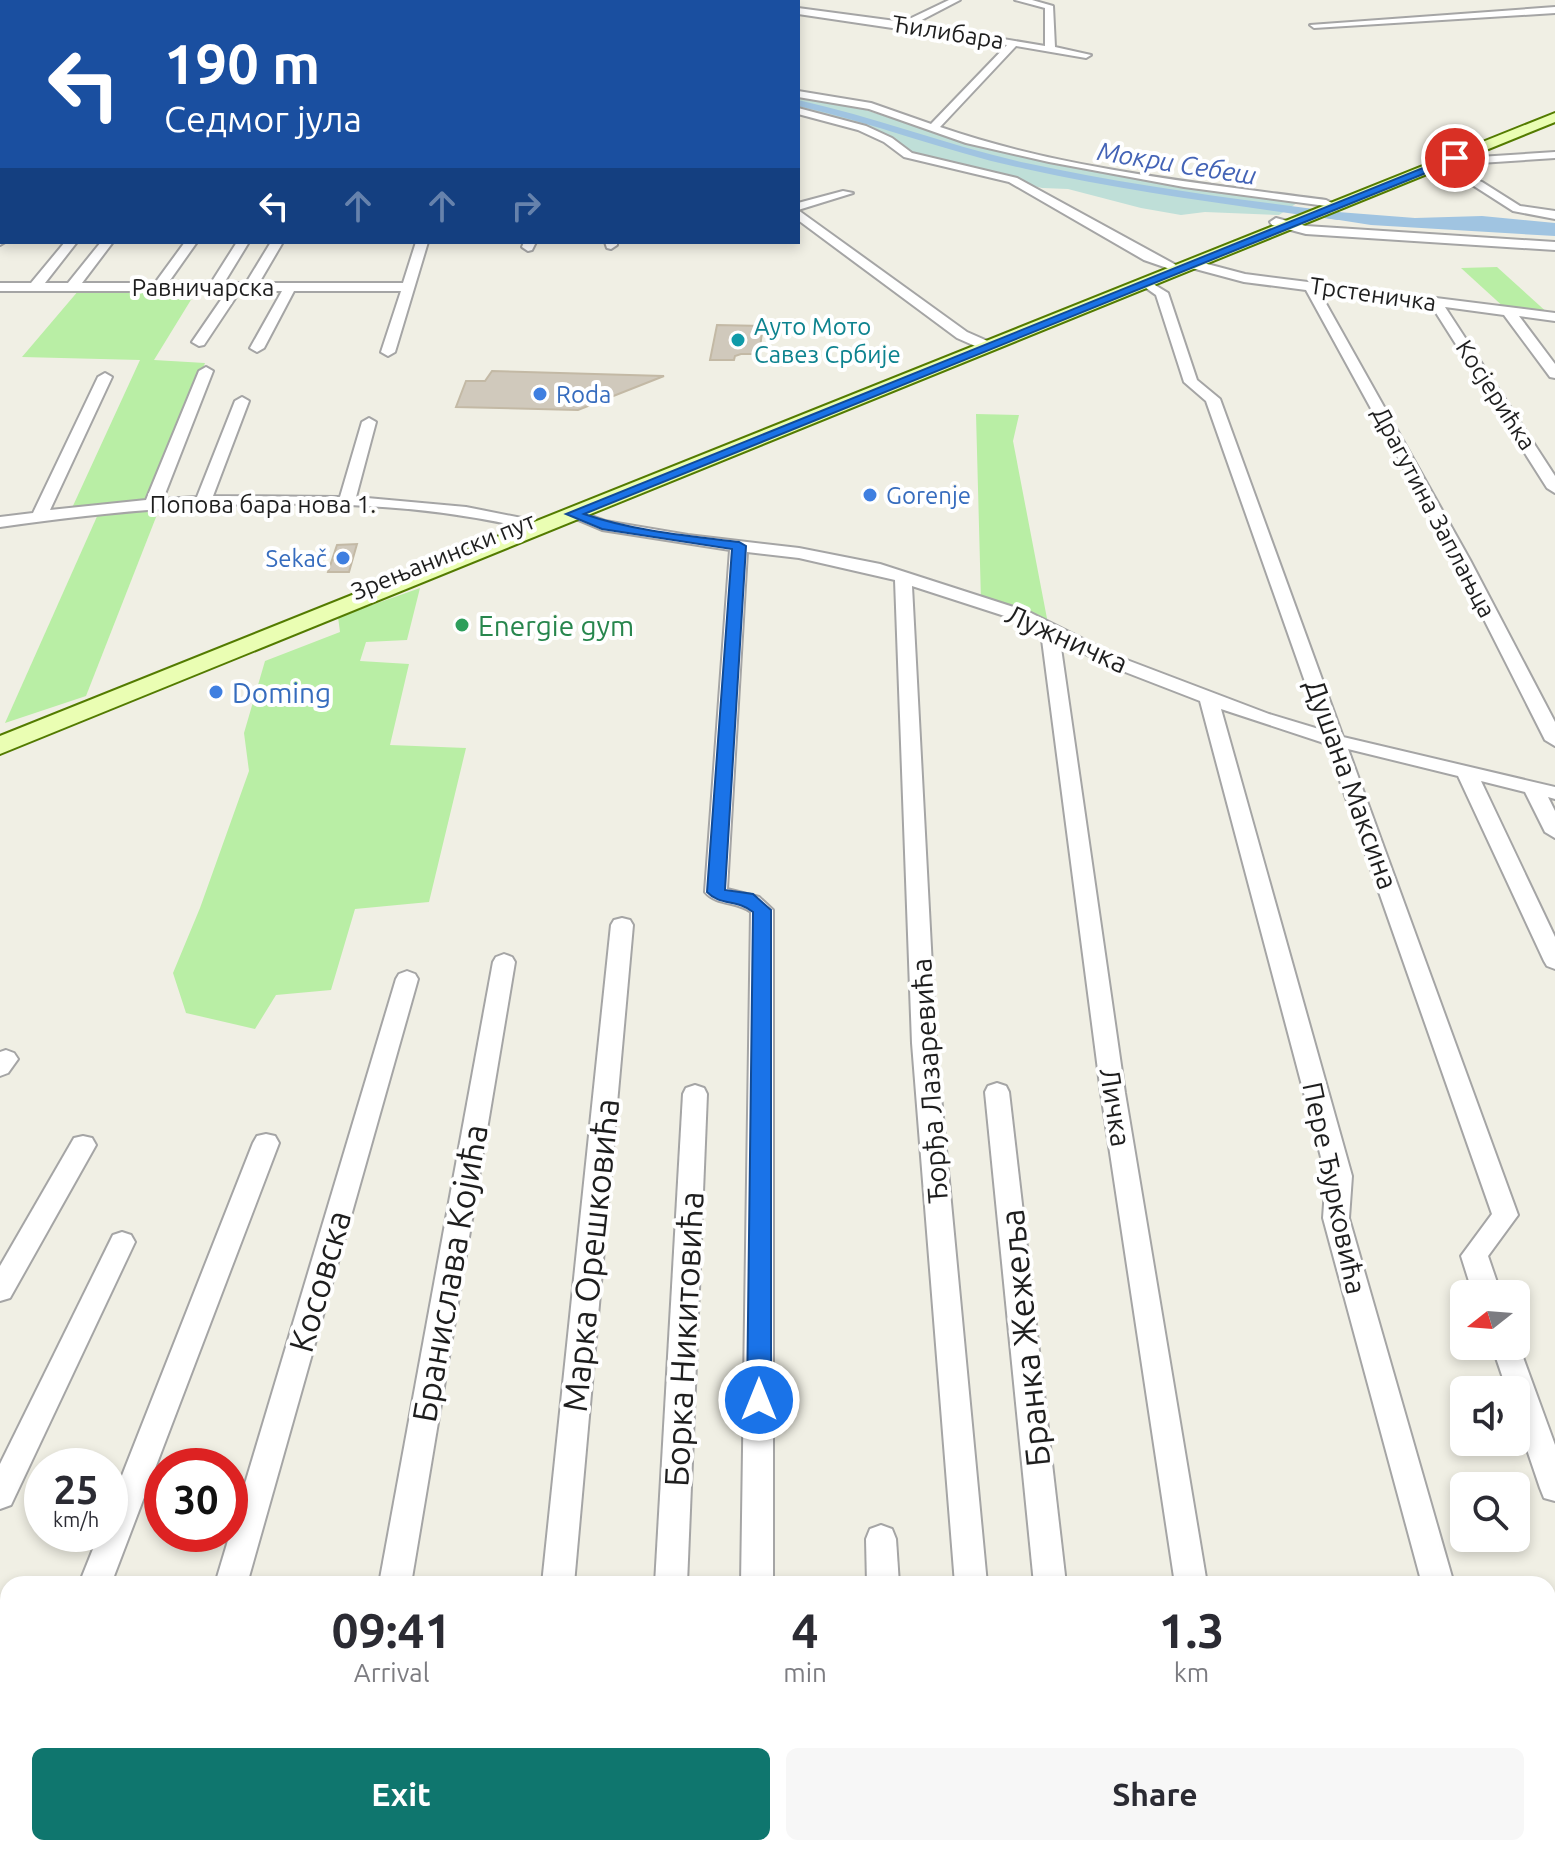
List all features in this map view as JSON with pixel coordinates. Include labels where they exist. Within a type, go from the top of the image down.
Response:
[{"type":"main road","name":"Зрењанински пут","points":[[0,746],[572,514],[1170,265],[1304,214],[1555,111]]},
{"type":"main road","name":"Зрењанински пут","points":[[0,735],[526,523],[1145,283],[1304,214],[1441,169],[1555,117]]},
{"type":"street","points":[[800,11],[825,0]]},
{"type":"street","points":[[905,25],[956,0]]},
{"type":"street","points":[[1019,0],[1049,6],[1050,49]]},
{"type":"street","points":[[1314,25],[1555,10]]},
{"type":"street","name":"Ћилибара","points":[[800,11],[1086,55]]},
{"type":"street","points":[[932,129],[1014,43]]},
{"type":"street","points":[[800,94],[871,106],[932,129],[994,147],[1161,180],[1304,214],[1306,230],[1555,246]]},
{"type":"street","points":[[800,111],[848,123],[888,140],[908,155],[1013,180],[1148,257],[1170,265]]},
{"type":"street","points":[[1441,169],[1479,160],[1555,155]]},
{"type":"street","points":[[1441,169],[1491,191],[1517,209],[1555,215]]},
{"type":"street","points":[[800,206],[847,193]]},
{"type":"street","points":[[800,215],[962,335],[982,344]]},
{"type":"street","points":[[35,287],[69,244]]},
{"type":"street","points":[[72,287],[105,244]]},
{"type":"street","points":[[159,287],[190,244]]},
{"type":"street","points":[[215,287],[242,244]]},
{"type":"street","points":[[199,342],[275,244]]},
{"type":"street","points":[[388,352],[421,244]]},
{"type":"street","name":"Трстеничка","points":[[1192,264],[1222,274],[1555,317]]},
{"type":"street","name":"Душана Максина","points":[[1145,283],[1162,293],[1191,382],[1213,399],[1505,1215],[1497,1232],[1481,1241],[1474,1256],[1482,1280]]},
{"type":"street","name":"Драгутина Заплањца","points":[[1310,286],[1462,560],[1555,740]]},
{"type":"street","name":"Равничарска","points":[[0,287],[406,287]]},
{"type":"street","points":[[257,348],[290,287]]},
{"type":"street","name":"Косјерићка","points":[[1436,303],[1555,488]]},
{"type":"street","points":[[1509,312],[1555,374]]},
{"type":"street","points":[[153,503],[206,371]]},
{"type":"street","points":[[39,516],[105,377]]},
{"type":"street","points":[[203,501],[242,401]]},
{"type":"street","points":[[347,501],[369,422]]},
{"type":"street","name":"Попова бара нова 1.","points":[[0,522],[153,503],[347,501],[474,513],[526,523]]},
{"type":"street","name":"Лужничка","points":[[572,514],[602,525],[837,560],[903,577],[981,601],[1049,629],[1113,661],[1209,698],[1337,741],[1545,791]]},
{"type":"street","points":[[739,546],[716,892],[723,896],[747,898],[762,910],[757,1576]]},
{"type":"street","name":"Ђорђа Лазаревића","points":[[903,577],[924,1043],[970,1576]]},
{"type":"street","name":"Личка","points":[[1049,629],[1113,1093],[1190,1576]]},
{"type":"street","name":"Пере Ђурковића","points":[[1209,698],[1339,1176],[1336,1218],[1436,1576]]},
{"type":"street","points":[[1467,773],[1555,961]]},
{"type":"street","points":[[1545,791],[1555,832]]},
{"type":"street","name":"Марка Орешковића","points":[[559,1576],[622,925]]},
{"type":"street","name":"Бранислава Којића","points":[[396,1576],[504,962]]},
{"type":"street","name":"Косовска","points":[[233,1576],[407,979]]},
{"type":"street","name":"Бранка Жежеља","points":[[997,1092],[1049,1576]]},
{"type":"street","name":"Борка Никитовића","points":[[671,1576],[695,1094]]},
{"type":"street","points":[[98,1576],[266,1143]]},
{"type":"street","points":[[0,1290],[83,1145]]},
{"type":"street","points":[[0,1495],[122,1242]]},
{"type":"street","points":[[1511,1360],[1555,1488]]},
{"type":"street","points":[[881,1539],[883,1576]]},
{"type":"green space","points":[[1497,267],[1550,315],[1507,310],[1461,268]]},
{"type":"green space","points":[[79,290],[197,290],[154,360],[205,363],[149,501],[72,508],[140,360],[22,357]]},
{"type":"green space","points":[[976,414],[1019,415],[1013,441],[1049,629],[981,601]]},
{"type":"green space","points":[[160,507],[86,696],[5,723],[99,512]]},
{"type":"green space","points":[[420,588],[407,640],[366,642],[360,661],[409,664],[390,745],[466,748],[429,902],[355,909],[331,990],[276,995],[255,1029],[186,1013],[173,973],[249,771],[244,733],[265,661],[340,632],[338,617]]},
{"type":"shaded area","points":[[800,96],[850,105],[980,147],[1043,162],[1297,203],[1279,215],[1205,212],[1181,215],[1068,189],[1042,188],[922,159],[877,135],[800,112]]},
{"type":"shaded area","points":[[1338,212],[1415,218],[1482,216],[1555,223],[1555,236],[1371,225],[1320,217]]},
{"type":"building","name":"Ауто Мото Савез Србије","points":[[717,325],[763,326],[759,354],[741,354],[734,360],[710,360]]},
{"type":"building","name":"Roda","points":[[492,371],[664,376],[578,410],[456,407],[466,381],[485,381]]},
{"type":"building","name":"Sekač","points":[[357,544],[349,572],[328,572],[337,545]]},
{"type":"waterway","name":"Мокри Себеш","points":[[800,103],[856,116],[954,149],[1026,166],[1159,192],[1338,216]]},
{"type":"place","name":"Ауто Мото Савез Србије","points":[[738,340]]},
{"type":"place","name":"Roda","points":[[540,394]]},
{"type":"place","name":"Gorenje","points":[[870,495]]},
{"type":"place","name":"Sekač","points":[[343,558]]},
{"type":"place","name":"Energie gym","points":[[462,625]]},
{"type":"place","name":"Doming","points":[[216,692]]},
{"type":"route","points":[[759,1400],[762,910],[747,898],[723,896],[716,892],[739,546],[602,525],[572,514],[1455,158]]}]
